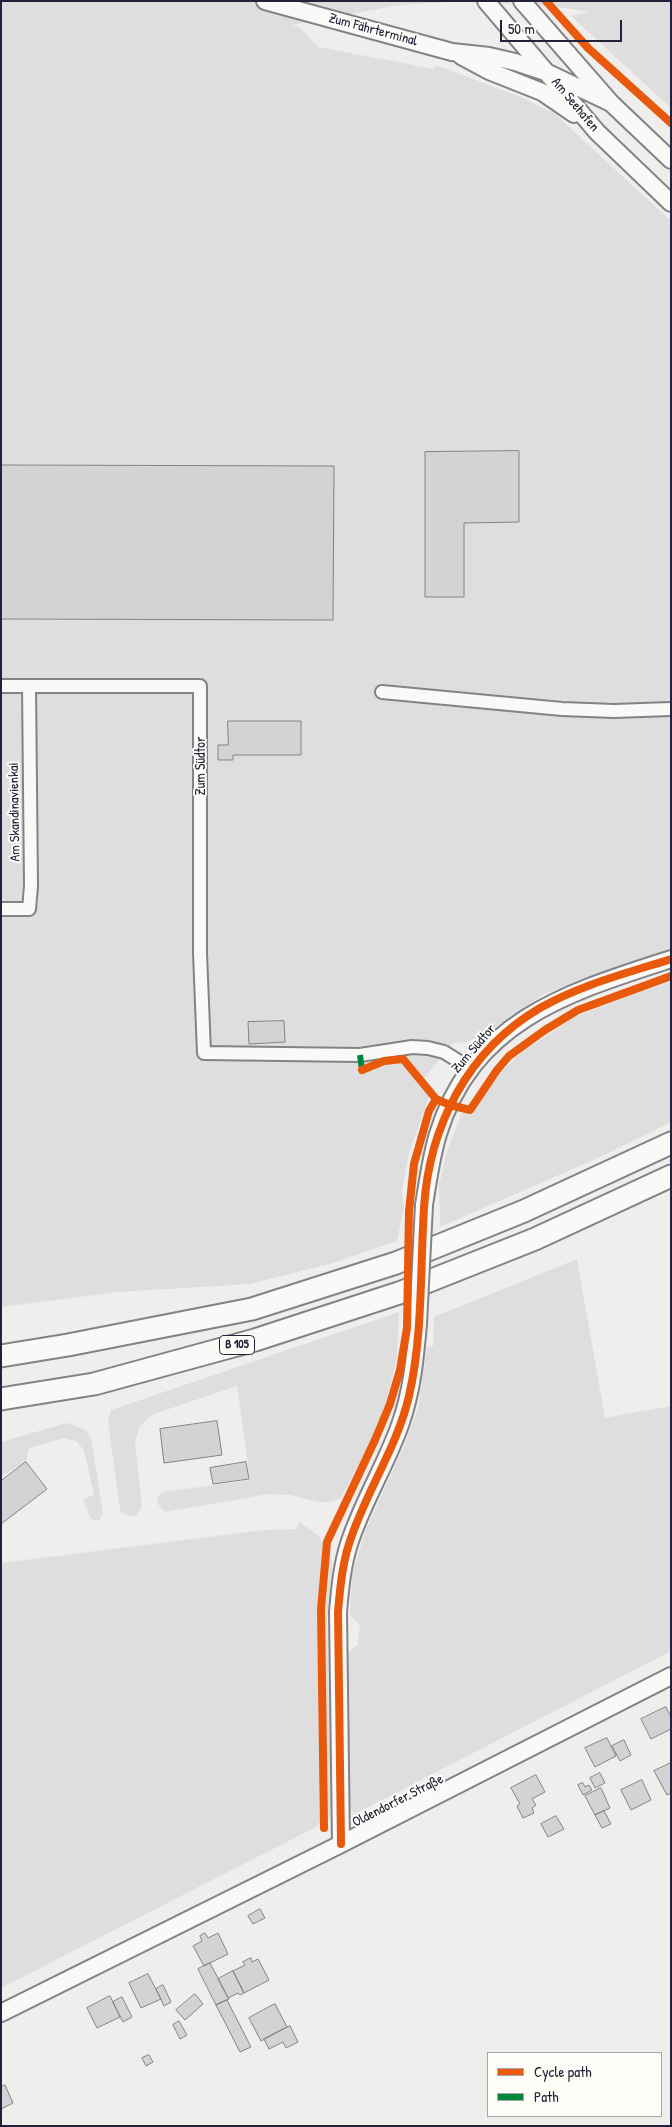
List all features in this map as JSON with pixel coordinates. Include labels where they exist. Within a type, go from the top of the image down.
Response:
[{"type":"highway","name":"B 105","points":[[1,1356],[68,1345],[252,1309],[396,1263],[524,1211],[671,1143]]},
{"type":"highway","name":"B 105","points":[[1,1399],[72,1388],[113,1379],[255,1340],[399,1293],[535,1239],[671,1176]]},
{"type":"street","name":"Zum Fährterminal","points":[[265,1],[452,52],[489,56],[548,73],[611,103]]},
{"type":"street","name":"Am Seehafen","points":[[487,2],[598,132],[671,204]]},
{"type":"street","name":"Am Seehafen","points":[[523,3],[611,103],[671,160]]},
{"type":"street","name":"Zum Fährterminal","points":[[452,52],[489,71],[542,92],[598,132]]},
{"type":"street","points":[[1,686],[29,686]]},
{"type":"street","name":"Zum Südtor","points":[[29,686],[200,686],[200,954],[204,1053],[360,1055],[412,1047],[444,1052],[471,1068]]},
{"type":"street","name":"Am Skandinavienkai","points":[[1,909],[29,909],[31,886],[29,686]]},
{"type":"street","points":[[382,692],[562,710],[671,709]]},
{"type":"street","name":"Zum Südtor","points":[[341,1844],[338,1621],[340,1584],[348,1544],[400,1426],[409,1396],[418,1324],[424,1205],[430,1165],[438,1133],[457,1090],[471,1068],[505,1032],[541,1008],[582,989],[671,959]]},
{"type":"street","name":"Oldendorfer Straße","points":[[1,2013],[341,1844],[671,1676]]},
{"type":"shaded area","points":[[1,1],[464,1],[399,5],[292,25],[300,28],[318,47],[434,69],[436,65],[521,97],[555,114],[671,221],[671,950],[546,993],[481,1037],[463,1043],[454,1042],[421,1082],[430,1090],[429,1097],[409,1153],[402,1191],[404,1208],[397,1241],[333,1263],[250,1284],[118,1292],[1,1307]]},
{"type":"shaded area","points":[[465,1],[671,1],[671,108],[571,16],[589,12],[558,7]]},
{"type":"shaded area","points":[[671,982],[671,1122],[600,1157],[440,1227],[439,1185],[447,1151],[462,1112],[472,1112],[486,1090],[522,1052],[575,1017],[628,996]]},
{"type":"shaded area","points":[[577,1259],[605,1418],[671,1406],[671,1651],[355,1814],[348,1808],[348,1653],[358,1644],[360,1625],[350,1615],[352,1575],[365,1532],[405,1443],[418,1408],[427,1347],[433,1346],[434,1317]]},
{"type":"shaded area","points":[[399,1312],[397,1357],[386,1403],[372,1439],[341,1498],[332,1502],[318,1502],[290,1495],[268,1494],[165,1512],[160,1507],[157,1502],[158,1496],[164,1492],[250,1480],[237,1386],[151,1415],[139,1428],[135,1442],[142,1506],[136,1516],[125,1515],[120,1510],[108,1422],[111,1410]]},
{"type":"shaded area","points":[[67,1423],[84,1429],[91,1437],[103,1513],[99,1521],[91,1519],[83,1499],[94,1495],[84,1450],[76,1441],[64,1438],[29,1448],[26,1462],[1,1476],[1,1442]]},
{"type":"shaded area","points":[[299,1522],[318,1535],[324,1545],[322,1578],[318,1596],[321,1821],[316,1827],[1,1988],[1,1563],[264,1530],[296,1529]]},
{"type":"shaded area","points":[[331,1544],[332,1571],[327,1620],[331,1805],[329,1820],[327,1818],[325,1622]]},
{"type":"building","points":[[519,451],[519,522],[464,523],[464,597],[425,597],[425,452]]},
{"type":"building","points":[[1,465],[334,466],[333,620],[1,619]]},
{"type":"building","points":[[228,721],[301,721],[301,755],[233,755],[233,760],[218,760],[218,745],[228,745]]},
{"type":"building","points":[[284,1021],[285,1042],[249,1044],[248,1022]]},
{"type":"building","points":[[217,1421],[222,1455],[164,1463],[160,1429]]},
{"type":"building","points":[[26,1462],[47,1489],[1,1524],[1,1481]]},
{"type":"building","points":[[246,1462],[249,1479],[213,1484],[210,1468]]},
{"type":"building","points":[[666,1707],[671,1717],[671,1729],[651,1739],[641,1719]]},
{"type":"building","points":[[607,1738],[616,1756],[595,1767],[585,1748]]},
{"type":"building","points":[[624,1740],[631,1755],[620,1761],[612,1746]]},
{"type":"building","points":[[671,1763],[671,1793],[667,1795],[654,1771]]},
{"type":"building","points":[[600,1773],[605,1783],[595,1788],[590,1778]]},
{"type":"building","points":[[536,1775],[545,1792],[532,1799],[536,1805],[532,1808],[534,1813],[523,1818],[517,1806],[520,1804],[511,1788]]},
{"type":"building","points":[[642,1780],[651,1800],[631,1810],[621,1790]]},
{"type":"building","points":[[583,1783],[585,1787],[589,1785],[592,1790],[583,1795],[578,1785]]},
{"type":"building","points":[[601,1788],[610,1808],[595,1815],[585,1796]]},
{"type":"building","points":[[604,1811],[611,1824],[602,1828],[595,1815]]},
{"type":"building","points":[[556,1816],[564,1829],[548,1837],[541,1824]]},
{"type":"building","points":[[260,1909],[265,1918],[253,1924],[248,1916]]},
{"type":"building","points":[[205,1933],[208,1938],[218,1933],[228,1954],[204,1966],[193,1946],[202,1941],[200,1936]]},
{"type":"building","points":[[251,1958],[252,1962],[258,1959],[269,1980],[244,1993],[233,1971],[245,1965],[243,1962]]},
{"type":"building","points":[[210,1963],[229,1999],[216,2005],[198,1969]]},
{"type":"building","points":[[233,1971],[244,1993],[240,1995],[238,1993],[228,1998],[218,1979]]},
{"type":"building","points":[[148,1974],[161,1999],[141,2008],[129,1983]]},
{"type":"building","points":[[163,1985],[171,2002],[164,2006],[156,1989]]},
{"type":"building","points":[[195,1994],[203,2004],[185,2020],[176,2010]]},
{"type":"building","points":[[110,1996],[120,2017],[97,2028],[87,2008]]},
{"type":"building","points":[[122,1997],[132,2017],[123,2022],[113,2002]]},
{"type":"building","points":[[227,2000],[251,2047],[240,2052],[216,2005]]},
{"type":"building","points":[[275,2004],[287,2027],[261,2041],[249,2018]]},
{"type":"building","points":[[179,2021],[187,2035],[180,2039],[173,2025]]},
{"type":"building","points":[[290,2026],[298,2042],[286,2048],[283,2042],[269,2049],[264,2039]]},
{"type":"building","points":[[149,2055],[153,2062],[146,2066],[142,2058]]},
{"type":"building","points":[[5,2085],[13,2103],[1,2109],[1,2087]]},
{"type":"marked path","points":[[360,1055],[362,1070],[366,1069]]},
{"type":"cycle path","points":[[546,1],[588,48],[671,123]]},
{"type":"cycle path","points":[[341,1844],[338,1612],[342,1578],[347,1552],[356,1525],[397,1434],[409,1396],[414,1373],[419,1326],[427,1178],[434,1148],[444,1120],[457,1093],[473,1068],[492,1045],[515,1025],[540,1008],[571,993],[604,980],[671,959]]},
{"type":"cycle path","points":[[362,1070],[384,1061],[403,1059],[436,1099],[470,1110],[497,1070],[509,1056],[545,1030],[578,1010],[671,976]]},
{"type":"cycle path","points":[[324,1828],[321,1609],[327,1542],[375,1440],[390,1404],[400,1370],[407,1328],[409,1211],[414,1164],[429,1111],[436,1099]]}]
